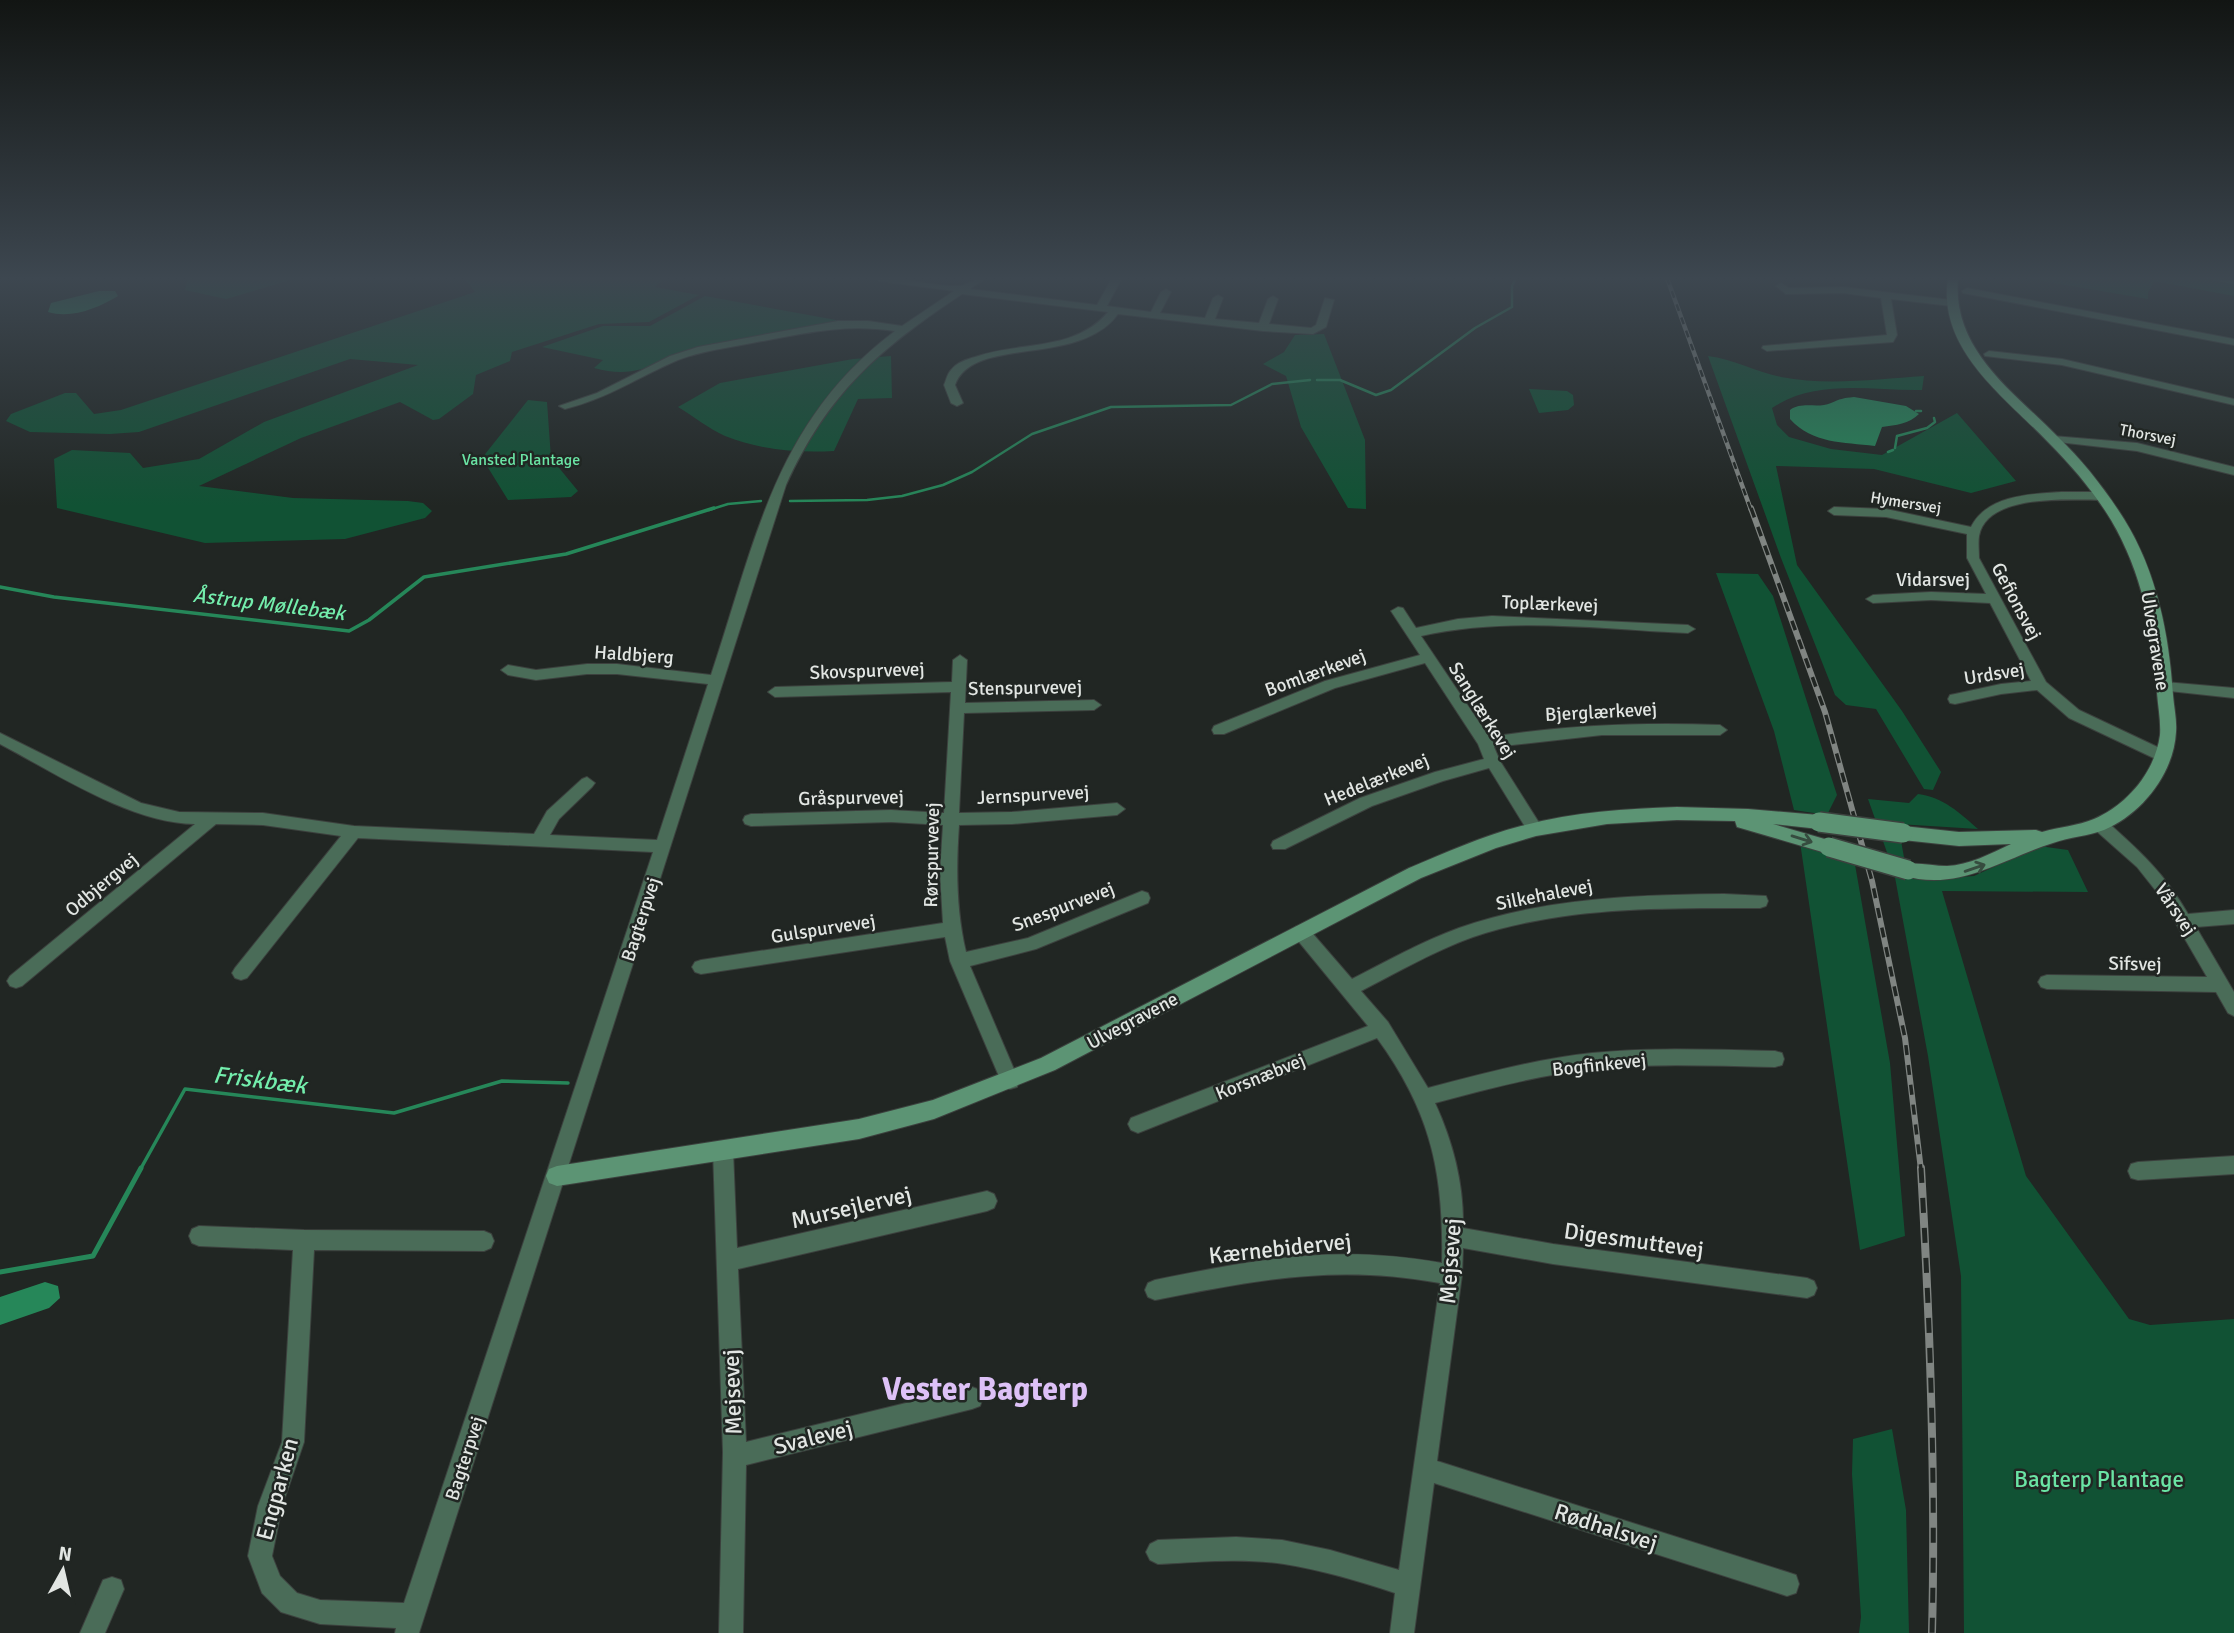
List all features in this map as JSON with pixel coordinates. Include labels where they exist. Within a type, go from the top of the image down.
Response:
[{"type":"street","points":[[565,406],[601,395],[685,354]]},
{"type":"street","name":"Bagterpvej","points":[[409,1625],[780,485],[815,419],[848,378],[876,354]]},
{"type":"street","points":[[957,403],[952,396],[951,381],[961,367],[987,354]]},
{"type":"street","name":"Ulvegravene","points":[[1688,813],[1754,825],[1923,874],[1952,875],[1975,870],[2050,837],[2099,824],[2132,802],[2148,786],[2163,756],[2168,736],[2165,687],[2155,614],[2147,584],[2125,533],[2102,496],[2053,439],[1990,376],[1973,354]]},
{"type":"street","points":[[1991,354],[2062,362],[2234,401]]},
{"type":"street","name":"Thorsvej","points":[[2053,439],[2137,447],[2234,471]]},
{"type":"street","points":[[1972,531],[1979,519],[2007,503],[2039,498],[2102,496]]},
{"type":"street","name":"Hymersvej","points":[[1834,511],[1886,513],[1972,531]]},
{"type":"street","name":"Gefionsvej","points":[[1972,531],[1970,544],[1973,558],[2040,685],[2074,714],[2163,756]]},
{"type":"street","name":"Vidarsvej","points":[[1873,599],[1931,596],[1993,599]]},
{"type":"street","name":"Sanglærkevej","points":[[1398,611],[1485,743],[1493,762],[1535,829]]},
{"type":"street","name":"Toplærkevej","points":[[1412,633],[1458,623],[1492,620],[1688,629]]},
{"type":"street","name":"Bomlærkevej","points":[[1219,730],[1329,684],[1427,657]]},
{"type":"street","name":"Rørspurvevej","points":[[960,660],[948,873],[952,929],[959,961],[1010,1081]]},
{"type":"street","name":"Haldbjerg","points":[[508,670],[536,675],[587,669],[617,669],[716,680]]},
{"type":"street","name":"Urdsvej","points":[[1955,699],[2001,689],[2040,685]]},
{"type":"street","name":"Skovspurvevej","points":[[775,692],[959,687]]},
{"type":"street","points":[[2165,687],[2234,693]]},
{"type":"street","name":"Stenspurvevej","points":[[957,708],[1094,705]]},
{"type":"street","name":"Bjerglærkevej","points":[[1485,743],[1582,729],[1671,727],[1720,730]]},
{"type":"street","points":[[0,738],[137,808],[179,818],[263,819],[354,832],[663,846]]},
{"type":"street","name":"Hedelærkevej","points":[[1279,845],[1366,802],[1440,775],[1493,762]]},
{"type":"street","points":[[538,841],[553,815],[587,783]]},
{"type":"street","name":"Jernspurvevej","points":[[951,819],[1061,815],[1117,809]]},
{"type":"street","name":"Ulvegravene","points":[[557,1176],[859,1129],[934,1109],[1048,1064],[1415,873],[1470,850],[1535,829],[1636,814],[1688,813],[1759,815],[1959,839],[2050,837]]},
{"type":"street","name":"Gråspurvevej","points":[[751,820],[891,816],[951,819]]},
{"type":"street","name":"Odbjergvej","points":[[16,981],[212,819]]},
{"type":"street","name":"Vårsvej","points":[[2099,824],[2143,863],[2185,921],[2234,1008]]},
{"type":"street","points":[[241,973],[354,832]]},
{"type":"street","name":"Snespurvevej","points":[[959,961],[1030,944],[1142,898]]},
{"type":"street","name":"Silkehalevej","points":[[1349,989],[1437,944],[1479,928],[1536,913],[1632,901],[1760,901]]},
{"type":"street","points":[[2185,921],[2234,917]]},
{"type":"street","name":"Gulspurvevej","points":[[701,967],[952,929]]},
{"type":"street","name":"Mejsevej","points":[[1301,932],[1382,1028],[1408,1065],[1425,1097],[1443,1143],[1449,1173],[1455,1237],[1452,1275],[1402,1633]]},
{"type":"street","name":"Sifsvej","points":[[2047,982],[2222,985]]},
{"type":"street","name":"Korsnæbvej","points":[[1138,1124],[1382,1028]]},
{"type":"street","name":"Bogfinkevej","points":[[1425,1097],[1524,1072],[1592,1061],[1674,1057],[1775,1059]]},
{"type":"street","name":"Mejsevej","points":[[723,1150],[735,1456],[735,1572],[731,1633]]},
{"type":"street","points":[[2137,1171],[2234,1165]]},
{"type":"street","name":"Mursejlervej","points":[[727,1261],[987,1201]]},
{"type":"street","points":[[199,1236],[304,1240],[484,1241]]},
{"type":"street","name":"Digesmuttevej","points":[[1455,1237],[1553,1254],[1807,1289]]},
{"type":"street","name":"Engparken","points":[[304,1240],[293,1442],[270,1506],[260,1556],[271,1584],[290,1603],[320,1612],[409,1625]]},
{"type":"street","name":"Kærnebidervej","points":[[1156,1290],[1277,1268],[1321,1264],[1376,1264],[1452,1275]]},
{"type":"street","name":"Svalevej","points":[[735,1456],[972,1398]]},
{"type":"street","name":"Rødhalsvej","points":[[1425,1469],[1787,1584]]},
{"type":"street","points":[[1158,1552],[1220,1548],[1282,1552],[1345,1565],[1408,1586]]},
{"type":"street","points":[[92,1633],[113,1589]]},
{"type":"green space","name":"Vansted Plantage","points":[[288,354],[512,354],[510,361],[476,375],[473,394],[439,419],[433,420],[400,402],[301,438],[199,486],[293,498],[408,501],[423,503],[432,511],[425,518],[345,539],[205,543],[57,508],[54,459],[72,450],[130,453],[143,468],[199,459],[264,422],[418,365],[350,359],[139,432],[30,432],[6,421],[11,414],[65,393],[76,393],[94,414],[121,410]]},
{"type":"green space","points":[[576,354],[680,354],[639,370],[625,372],[594,368],[603,360]]},
{"type":"green space","points":[[1280,354],[1332,354],[1365,440],[1366,509],[1348,508],[1301,427],[1286,376],[1263,364]]},
{"type":"green space","points":[[891,356],[892,398],[858,399],[834,451],[779,450],[752,445],[713,430],[678,407],[720,383],[853,359]]},
{"type":"green space","points":[[1708,356],[1798,380],[1852,381],[1924,376],[1922,390],[1826,389],[1789,399],[1772,408],[1777,425],[1789,437],[1831,449],[1882,455],[1957,413],[2016,481],[1971,493],[1874,469],[1776,466],[1797,565],[1902,711],[1941,772],[1933,790],[1924,789],[1876,709],[1846,705],[1835,695],[1781,558]]},
{"type":"green space","points":[[1529,389],[1567,391],[1573,395],[1574,405],[1568,410],[1539,413]]},
{"type":"green space","name":"Vansted Plantage","points":[[528,400],[547,402],[551,458],[578,491],[571,497],[508,500],[482,458]]},
{"type":"green space","points":[[1716,573],[1758,574],[1773,596],[1837,795],[1827,815],[1794,810],[1774,731]]},
{"type":"green space","name":"Bagterp Plantage","points":[[1918,794],[1943,802],[1978,829],[1898,824],[1907,874],[1933,879],[1974,876],[2039,846],[2068,850],[2088,892],[1942,891],[2026,1176],[2129,1319],[2150,1325],[2234,1319],[2234,1633],[1964,1633],[1961,1276],[1928,1056],[1894,872],[1868,799],[1909,803]]},
{"type":"green space","points":[[1800,842],[1854,859],[1890,1063],[1905,1236],[1860,1250]]},
{"type":"green space","points":[[1892,1429],[1906,1510],[1909,1633],[1859,1633],[1861,1617],[1852,1474],[1853,1439]]},
{"type":"shaded area","points":[[1854,397],[1906,406],[1919,414],[1907,422],[1882,427],[1875,446],[1819,437],[1808,433],[1790,419],[1790,410],[1795,407],[1826,405]]},
{"type":"shaded area","points":[[45,1282],[58,1286],[60,1298],[49,1308],[0,1325],[0,1297]]},
{"type":"waterway","name":"Åstrup Møllebæk","points":[[1317,380],[1340,380],[1376,395],[1391,390],[1439,354]]},
{"type":"waterway","name":"Åstrup Møllebæk","points":[[790,501],[867,500],[902,496],[943,485],[972,472],[1032,434],[1111,407],[1231,405],[1272,384],[1310,380]]},
{"type":"waterway","points":[[1916,411],[1921,411]]},
{"type":"waterway","points":[[1895,448],[1897,436],[1927,428],[1935,422],[1934,418]]},
{"type":"waterway","points":[[1888,452],[1893,450]]},
{"type":"waterway","name":"Åstrup Møllebæk","points":[[709,510],[728,504],[761,501]]},
{"type":"waterway","name":"Åstrup Møllebæk","points":[[0,587],[54,597],[349,631],[369,620],[424,577],[566,554],[714,508]]},
{"type":"waterway","name":"Friskbæk","points":[[140,1170],[185,1089],[394,1113],[502,1081],[568,1083]]},
{"type":"waterway","name":"Friskbæk","points":[[0,1272],[93,1256],[141,1168]]},
{"type":"railway","points":[[1695,354],[1751,510]]},
{"type":"railway","points":[[1751,508],[1825,712],[1872,881],[1905,1038],[1921,1170]]},
{"type":"railway","points":[[1921,1168],[1931,1400],[1932,1633]]},
{"type":"district","name":"Vester Bagterp","points":[[985,1389]]}]
